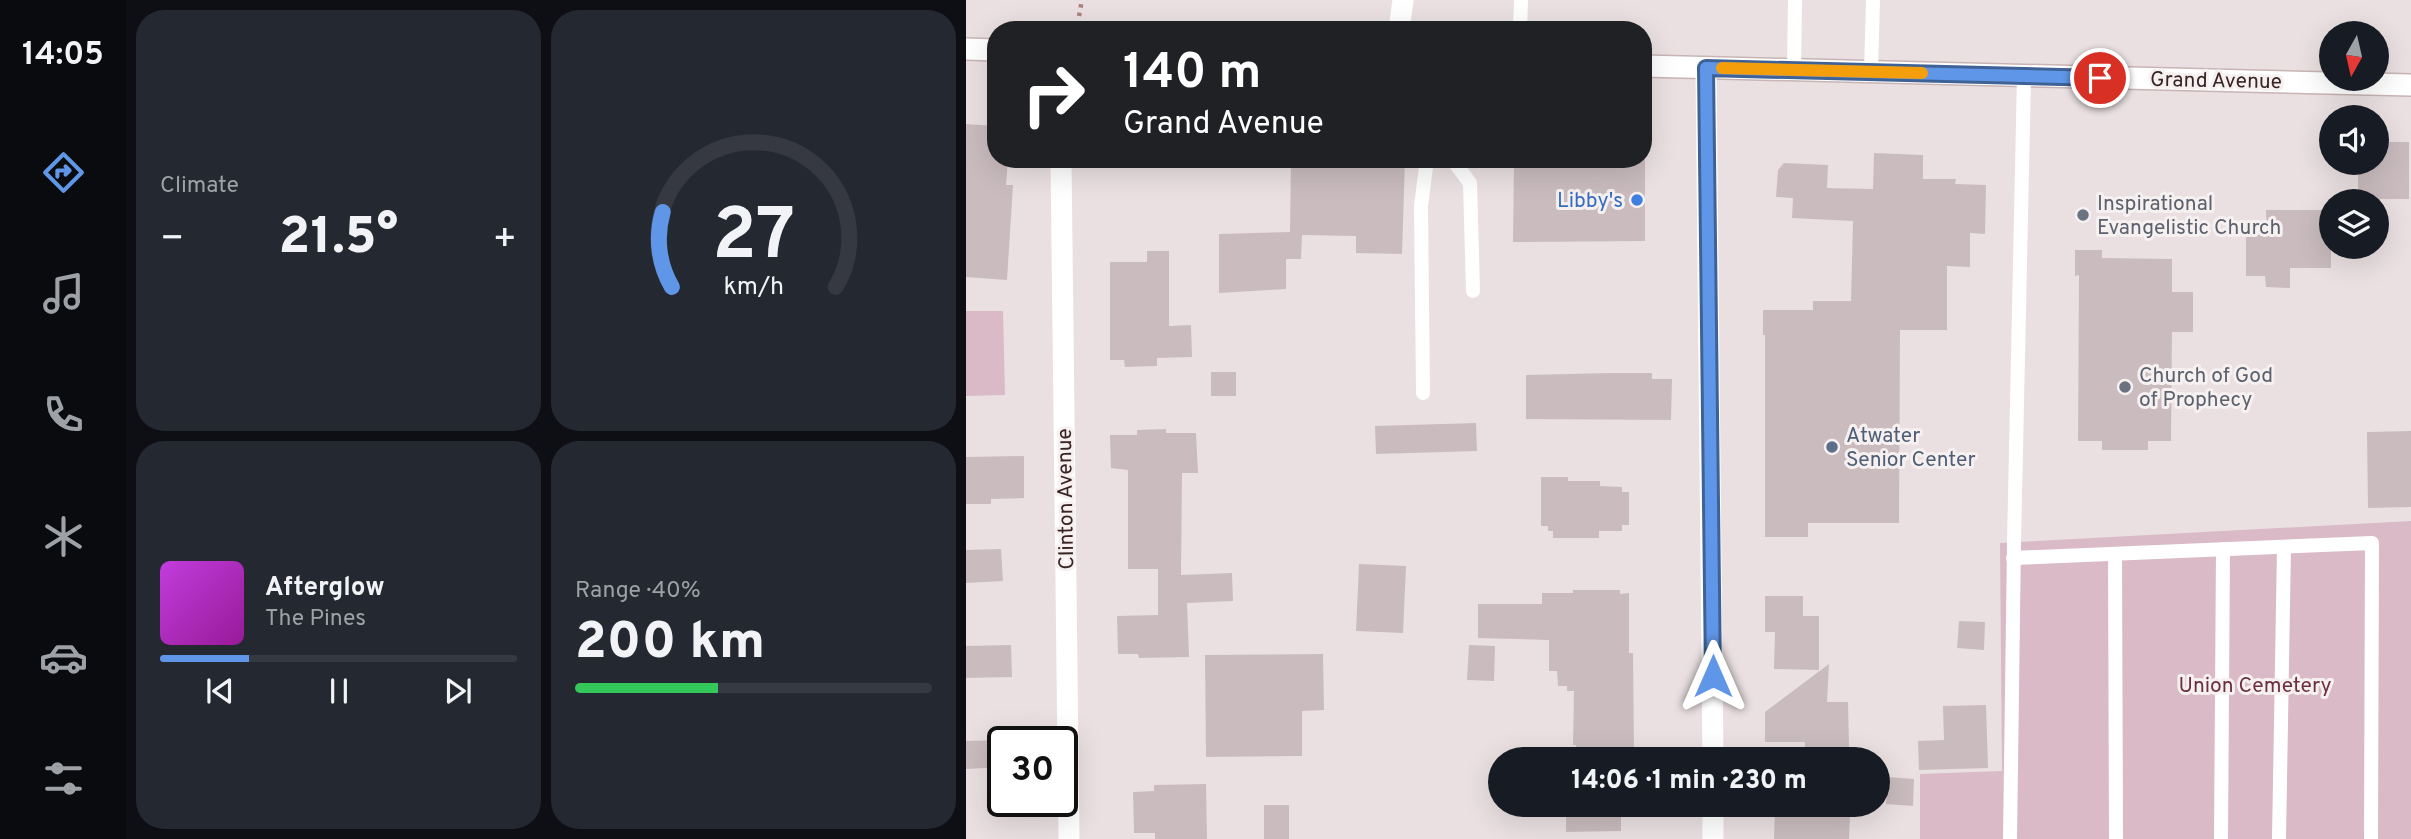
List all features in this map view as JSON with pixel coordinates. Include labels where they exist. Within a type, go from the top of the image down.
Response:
[{"type":"street","points":[[1400,21],[1403,0]]},
{"type":"street","points":[[966,48],[987,49]]},
{"type":"street","name":"Grand Avenue","points":[[1652,66],[2411,85]]},
{"type":"street","points":[[1706,68],[1713,747]]},
{"type":"street","name":"Clinton Avenue","points":[[1062,168],[1069,839]]},
{"type":"street","points":[[1713,817],[1713,839]]},
{"type":"lane","points":[[1520,21],[1521,0]]},
{"type":"lane","points":[[1794,70],[1795,0]]},
{"type":"lane","points":[[1871,72],[1873,0]]},
{"type":"lane","points":[[2010,839],[2013,558],[2024,76]]},
{"type":"lane","points":[[1423,393],[1420,206],[1426,168]]},
{"type":"lane","points":[[1459,168],[1470,183],[1473,291]]},
{"type":"lane","points":[[2013,558],[2372,543],[2371,839]]},
{"type":"lane","points":[[2279,839],[2284,547]]},
{"type":"lane","points":[[2221,839],[2223,549]]},
{"type":"lane","points":[[2115,554],[2116,839]]},
{"type":"path","points":[[1079,16],[1082,0]]},
{"type":"green space","points":[[966,311],[1003,311],[1005,395],[966,396]]},
{"type":"green space","name":"Union Cemetery","points":[[2411,521],[2411,839],[1920,839],[1920,774],[2002,771],[2000,543]]},
{"type":"building","points":[[966,124],[987,125],[987,168],[1007,168],[1006,185],[1013,185],[1007,280],[966,277]]},
{"type":"building","points":[[2389,142],[2409,142],[2409,199],[2389,199],[2389,189],[2358,189],[2358,175],[2389,175]]},
{"type":"building","points":[[1874,153],[1923,155],[1923,179],[1956,179],[1955,184],[1986,185],[1985,234],[1970,233],[1970,267],[1947,266],[1947,330],[1900,330],[1899,523],[1808,523],[1808,537],[1765,537],[1763,310],[1813,310],[1813,301],[1851,301],[1853,221],[1792,218],[1793,198],[1776,197],[1778,170],[1784,163],[1828,165],[1827,188],[1873,189]]},
{"type":"building","points":[[1291,168],[1405,168],[1402,254],[1356,253],[1356,236],[1302,235],[1301,259],[1286,259],[1286,289],[1219,293],[1219,234],[1290,232]]},
{"type":"building","points":[[1514,168],[1645,168],[1645,241],[1513,242]]},
{"type":"building","points":[[2266,210],[2319,210],[2319,259],[2331,259],[2331,268],[2290,268],[2290,288],[2266,287],[2265,276],[2246,276],[2246,234],[2267,235]]},
{"type":"building","name":"Church of God of Prophecy","points":[[2075,250],[2102,250],[2102,258],[2172,259],[2172,292],[2193,292],[2193,332],[2172,332],[2171,441],[2148,441],[2148,450],[2102,450],[2102,441],[2078,441],[2079,275],[2075,276]]},
{"type":"building","points":[[1147,251],[1169,251],[1169,326],[1191,325],[1192,357],[1157,358],[1157,366],[1125,367],[1124,360],[1110,360],[1110,262],[1147,262]]},
{"type":"building","points":[[1211,372],[1236,372],[1236,396],[1211,396]]},
{"type":"building","points":[[1652,373],[1652,379],[1672,379],[1671,420],[1526,419],[1526,375]]},
{"type":"building","points":[[1476,423],[1477,451],[1376,454],[1375,426]]},
{"type":"building","points":[[1166,429],[1166,433],[1196,433],[1198,473],[1182,473],[1181,575],[1232,573],[1233,601],[1187,603],[1189,657],[1139,658],[1138,654],[1118,654],[1117,616],[1158,615],[1158,569],[1128,569],[1128,470],[1111,468],[1110,435],[1137,435],[1137,430]]},
{"type":"building","points":[[2411,431],[2411,507],[2368,508],[2367,432]]},
{"type":"building","points":[[1024,456],[1024,498],[991,499],[991,504],[966,504],[966,457]]},
{"type":"building","points":[[1541,477],[1568,477],[1568,481],[1600,481],[1600,486],[1622,487],[1622,492],[1629,492],[1629,525],[1622,525],[1622,531],[1599,531],[1599,538],[1553,538],[1553,531],[1548,531],[1548,526],[1541,526]]},
{"type":"building","points":[[1001,549],[1003,581],[966,583],[966,550]]},
{"type":"building","points":[[1359,564],[1406,566],[1403,633],[1356,631]]},
{"type":"building","points":[[1573,590],[1620,590],[1620,594],[1629,593],[1634,747],[1573,745],[1574,691],[1567,691],[1567,686],[1558,686],[1557,671],[1549,671],[1549,640],[1478,638],[1478,604],[1542,604],[1542,593],[1573,593]]},
{"type":"building","points":[[1765,596],[1803,596],[1803,616],[1819,616],[1819,670],[1774,669],[1775,632],[1765,632]]},
{"type":"building","points":[[1959,621],[1985,622],[1984,650],[1957,648]]},
{"type":"building","points":[[1011,645],[1012,677],[966,678],[966,646]]},
{"type":"building","points":[[1469,645],[1495,646],[1494,681],[1467,680]]},
{"type":"building","points":[[1323,654],[1324,710],[1302,711],[1302,756],[1206,757],[1205,655]]},
{"type":"building","points":[[1829,664],[1827,702],[1848,702],[1849,747],[1805,747],[1805,742],[1765,742],[1765,712]]},
{"type":"building","points":[[1986,705],[1988,768],[1919,770],[1918,741],[1944,740],[1943,706]]},
{"type":"building","points":[[987,740],[987,768],[966,769],[966,741]]},
{"type":"building","points":[[1890,777],[1914,779],[1913,806],[1890,804]]},
{"type":"building","points":[[1206,784],[1207,839],[1155,839],[1155,833],[1134,833],[1133,792],[1154,791],[1154,785]]},
{"type":"building","points":[[1264,805],[1289,805],[1289,839],[1264,839]]},
{"type":"building","points":[[1566,817],[1621,817],[1621,831],[1566,832]]},
{"type":"building","points":[[1775,817],[1850,817],[1849,839],[1774,839]]},
{"type":"slow traffic","points":[[1722,68],[1922,73]]},
{"type":"place","name":"Libby's","points":[[1637,200]]},
{"type":"place","name":"Inspirational Evangelistic Church","points":[[2083,215]]},
{"type":"place","name":"Church of God of Prophecy","points":[[2125,387]]},
{"type":"place","name":"Atwater Senior Center","points":[[1832,447]]},
{"type":"route","points":[[1713,676],[1706,68],[2100,78]]}]
